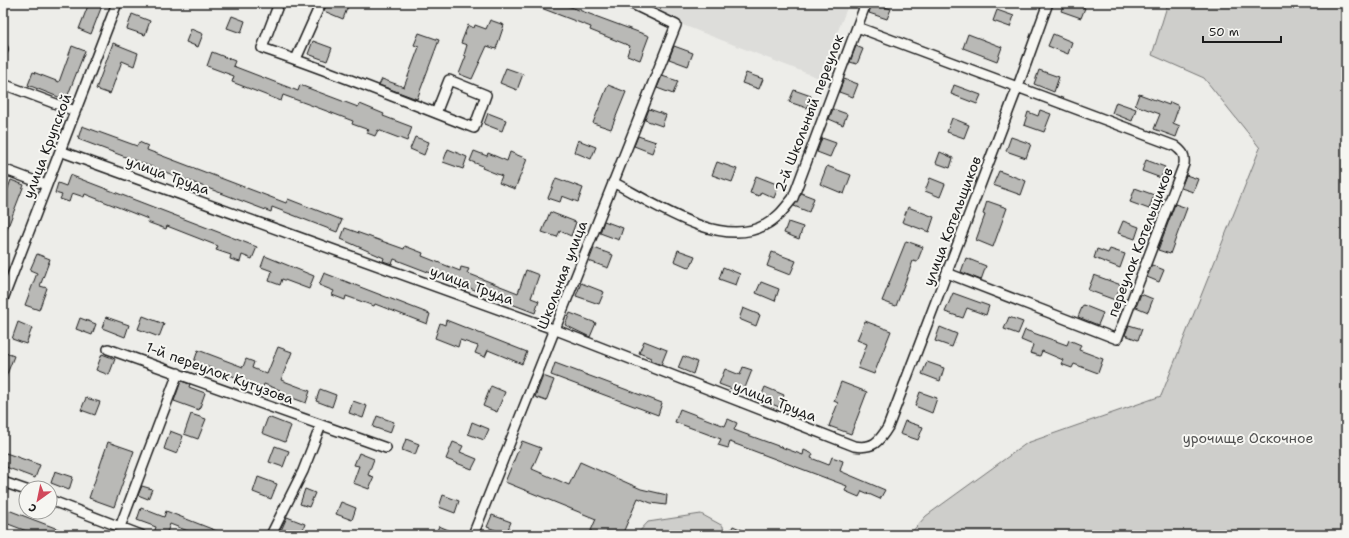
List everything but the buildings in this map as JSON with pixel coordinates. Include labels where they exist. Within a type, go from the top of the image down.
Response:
[{"type":"street","name":"улица Крупской","points":[[3,299],[117,3]]},
{"type":"street","points":[[279,3],[262,48],[296,59],[474,128],[486,95],[449,80],[436,113]]},
{"type":"street","points":[[296,59],[321,3]]},
{"type":"street","name":"Школьная улица","points":[[473,535],[556,330],[676,25],[630,3]]},
{"type":"street","name":"2-й Школьный переулок","points":[[613,182],[669,212],[712,230],[730,233],[746,232],[765,226],[781,214],[793,198],[866,3]]},
{"type":"street","name":"улица Котельщиков","points":[[873,445],[881,438],[888,427],[1018,86],[1048,3]]},
{"type":"street","name":"переулок Котельщиков","points":[[857,27],[1175,146],[1182,152],[1185,158],[1117,339],[947,273]]},
{"type":"street","points":[[3,84],[75,111]]},
{"type":"street","name":"улица Труда","points":[[60,151],[556,330],[854,446],[864,448],[873,445]]},
{"type":"street","points":[[3,169],[46,185]]},
{"type":"street","name":"1-й переулок Кутузова","points":[[108,349],[386,448]]},
{"type":"street","points":[[120,527],[178,374]]},
{"type":"street","points":[[271,535],[303,472],[321,424]]},
{"type":"street","points":[[3,482],[18,487]]},
{"type":"street","points":[[58,503],[141,535]]},
{"type":"shaded area","points":[[626,3],[849,3],[819,78]]},
{"type":"green space","name":"урочище Оскочное","points":[[1168,3],[1346,3],[1346,535],[909,535],[926,516],[1027,443],[1161,396],[1260,148],[1204,78],[1152,55]]},
{"type":"green space","points":[[701,514],[723,526],[724,535],[636,535],[648,522]]}]
